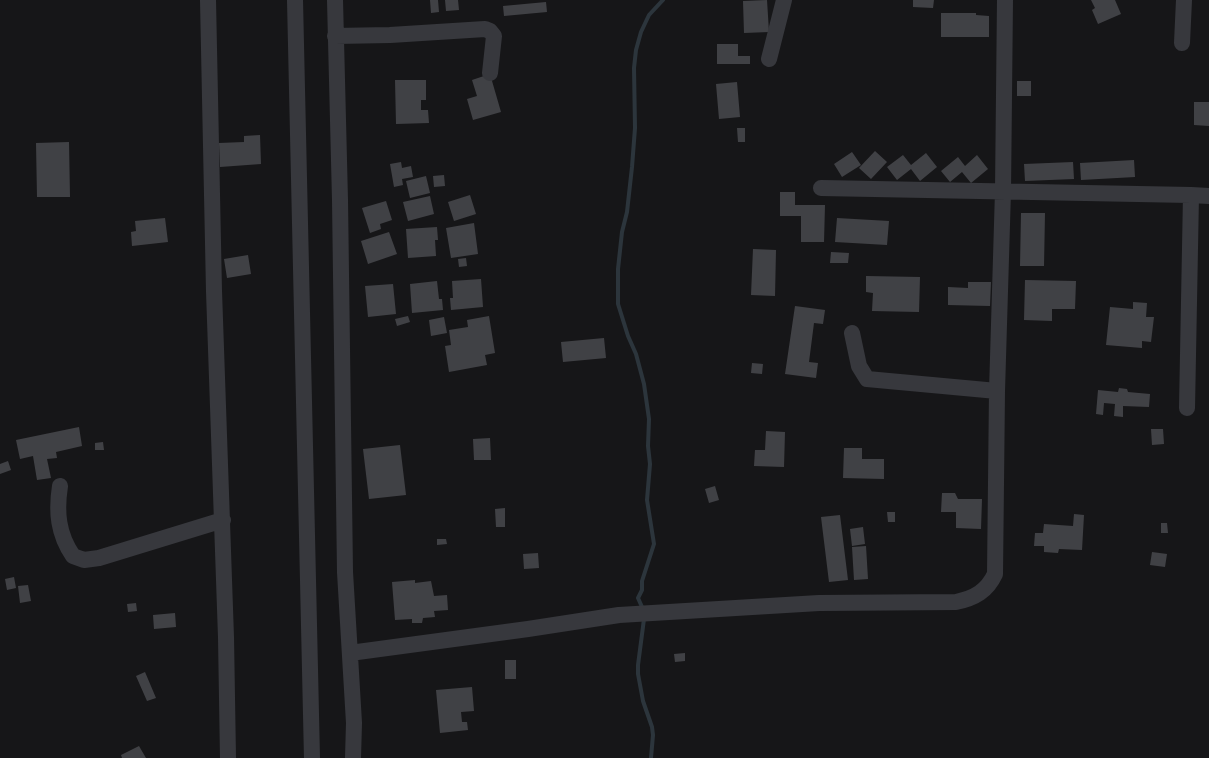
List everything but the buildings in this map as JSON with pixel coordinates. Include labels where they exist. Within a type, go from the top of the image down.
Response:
[{"type":"street","points":[[208,0],[228,758]]},
{"type":"street","points":[[295,0],[312,758]]},
{"type":"street","points":[[335,0],[345,572],[354,723],[353,758]]},
{"type":"street","points":[[769,59],[784,0]]},
{"type":"street","points":[[350,652],[619,615],[819,603],[956,602],[975,596],[990,585],[995,574],[1005,0]]},
{"type":"street","points":[[1182,43],[1184,0]]},
{"type":"street","points":[[335,36],[485,29],[494,36],[490,73]]},
{"type":"street","points":[[821,188],[1209,196]]},
{"type":"street","points":[[1187,408],[1191,195]]},
{"type":"street","points":[[852,333],[859,366],[867,379],[998,391]]},
{"type":"street","points":[[60,486],[57,513],[62,535],[73,556],[84,560],[99,558],[223,520]]},
{"type":"waterway","points":[[642,607],[638,598],[654,544],[647,500],[650,464],[649,419],[644,384],[636,354],[618,304],[618,269],[632,167],[636,50],[649,15],[663,0]]},
{"type":"waterway","points":[[644,619],[638,674],[643,701],[652,727],[651,758]]}]
